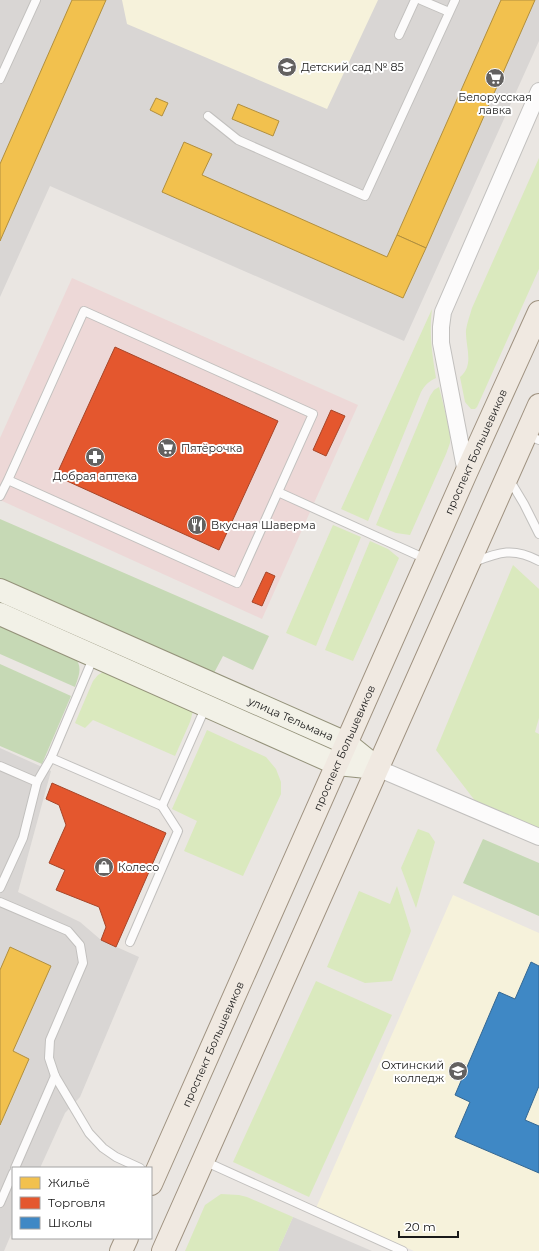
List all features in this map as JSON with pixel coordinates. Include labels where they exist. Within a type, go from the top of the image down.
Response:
[{"type":"main road","name":"проспект Большевиков","points":[[152,1168],[337,764],[539,312]]},
{"type":"main road","points":[[163,1251],[507,476],[533,437],[539,405]]},
{"type":"main road","points":[[121,1251],[127,1239]]},
{"type":"street","points":[[466,473],[441,343],[443,312],[539,91]]},
{"type":"street","name":"улица Тельмана","points":[[0,590],[206,706],[337,764],[378,768]]},
{"type":"street","name":"улица Тельмана","points":[[0,614],[99,646],[346,742],[378,768]]},
{"type":"street","points":[[378,768],[539,837]]},
{"type":"lane","points":[[0,80],[36,0]]},
{"type":"lane","points":[[399,35],[415,0]]},
{"type":"lane","points":[[421,0],[449,12]]},
{"type":"lane","points":[[208,116],[238,140],[365,196],[455,0]]},
{"type":"lane","points":[[0,496],[84,311],[313,414],[237,583],[8,480]]},
{"type":"lane","points":[[507,476],[524,504],[539,534]]},
{"type":"lane","points":[[278,492],[428,559]]},
{"type":"lane","points":[[468,565],[491,556],[512,552],[526,554],[539,561]]},
{"type":"lane","points":[[0,888],[23,838],[37,782],[51,758],[99,646]]},
{"type":"lane","points":[[162,806],[206,706]]},
{"type":"lane","points":[[51,758],[162,806],[178,831],[130,942]]},
{"type":"lane","points":[[0,766],[37,782]]},
{"type":"lane","points":[[0,902],[68,931],[80,945],[84,963],[50,1040],[49,1058],[56,1076],[89,1133],[103,1148],[134,1167]]},
{"type":"lane","points":[[15,1167],[56,1076]]},
{"type":"lane","points":[[203,1161],[403,1251]]},
{"type":"lane","points":[[0,1203],[12,1175]]},
{"type":"shaded area","points":[[0,0],[539,0],[539,41],[404,341],[50,186],[0,297]]},
{"type":"shaded area","name":"Детский сад № 85","points":[[122,0],[378,0],[327,109],[127,24]]},
{"type":"shaded area","points":[[72,278],[358,405],[262,619],[0,500],[0,438]]},
{"type":"shaded area","points":[[0,748],[51,771],[18,892],[80,922],[101,940],[139,957],[80,1097],[65,1113],[40,1167],[12,1167],[12,1232],[4,1251],[0,1251]]},
{"type":"shaded area","name":"Охтинский колледж","points":[[453,895],[539,933],[539,1251],[414,1251],[316,1208]]},
{"type":"shaded area","points":[[293,1217],[372,1251],[278,1251]]},
{"type":"green space","points":[[539,158],[539,269],[477,407],[475,409],[471,409],[465,402],[460,377],[465,372],[468,361],[466,330],[468,322],[472,308]]},
{"type":"green space","points":[[432,309],[431,343],[436,378],[431,380],[421,392],[368,521],[341,509]]},
{"type":"green space","points":[[439,387],[450,431],[450,443],[410,535],[396,533],[376,525],[430,396],[434,390]]},
{"type":"green space","points":[[0,519],[269,636],[253,670],[223,656],[214,673],[0,578]]},
{"type":"green space","points":[[333,525],[361,537],[316,646],[286,633]]},
{"type":"green space","points":[[370,541],[388,549],[399,558],[353,661],[325,650]]},
{"type":"green space","points":[[513,565],[539,589],[539,718],[535,732],[539,734],[539,829],[476,802],[436,750]]},
{"type":"green space","points":[[0,625],[76,659],[80,669],[75,687],[0,654]]},
{"type":"green space","points":[[0,664],[71,696],[42,764],[0,746]]},
{"type":"green space","points":[[103,672],[193,711],[190,722],[175,756],[93,720],[85,728],[75,723],[93,681]]},
{"type":"green space","points":[[207,730],[266,757],[276,769],[281,782],[281,794],[243,876],[184,851],[197,821],[172,809]]},
{"type":"green space","points":[[418,829],[429,833],[435,842],[416,908],[401,868]]},
{"type":"green space","points":[[483,839],[539,863],[539,916],[463,883]]},
{"type":"green space","points":[[397,886],[411,931],[392,981],[365,983],[327,967],[359,891],[390,904]]},
{"type":"green space","points":[[316,981],[392,1015],[309,1197],[233,1162]]},
{"type":"green space","points":[[221,1194],[247,1197],[293,1217],[278,1251],[185,1251],[205,1205]]},
{"type":"building: Жильё","points":[[72,0],[106,0],[0,241],[0,164]]},
{"type":"building: Жильё","points":[[501,0],[535,0],[426,248],[397,235]]},
{"type":"building: Жильё","points":[[156,98],[168,103],[162,116],[150,110]]},
{"type":"building: Жильё","points":[[238,104],[279,121],[273,136],[232,119]]},
{"type":"building: Жильё","points":[[184,142],[212,154],[202,175],[387,257],[397,235],[426,248],[403,298],[162,192]]},
{"type":"building: Жильё","points":[[10,947],[51,966],[13,1051],[29,1059],[0,1125],[0,970]]},
{"type":"building: Торговля","name":"Пятёрочка","points":[[115,347],[278,421],[219,550],[56,476]]},
{"type":"building: Торговля","points":[[331,410],[345,416],[326,456],[313,450]]},
{"type":"building: Торговля","points":[[266,572],[275,576],[262,606],[252,602]]},
{"type":"building: Торговля","name":"Колесо","points":[[52,783],[166,833],[116,947],[101,940],[106,927],[99,907],[56,890],[65,870],[49,863],[66,825],[59,805],[46,799]]},
{"type":"building: Школы","points":[[531,962],[539,966],[539,1086],[525,1120],[539,1126],[539,1173],[455,1137],[470,1102],[455,1095],[499,992],[515,999]]},
{"type":"place","name":"Детский сад № 85","points":[[287,67]]},
{"type":"place","name":"Белорусская лавка","points":[[495,78]]},
{"type":"place","name":"Пятёрочка","points":[[167,448]]},
{"type":"place","name":"Добрая аптека","points":[[95,457]]},
{"type":"place","name":"Вкусная Шаверма","points":[[197,525]]},
{"type":"place","name":"Колесо","points":[[104,867]]},
{"type":"place","name":"Охтинский колледж","points":[[458,1071]]}]
